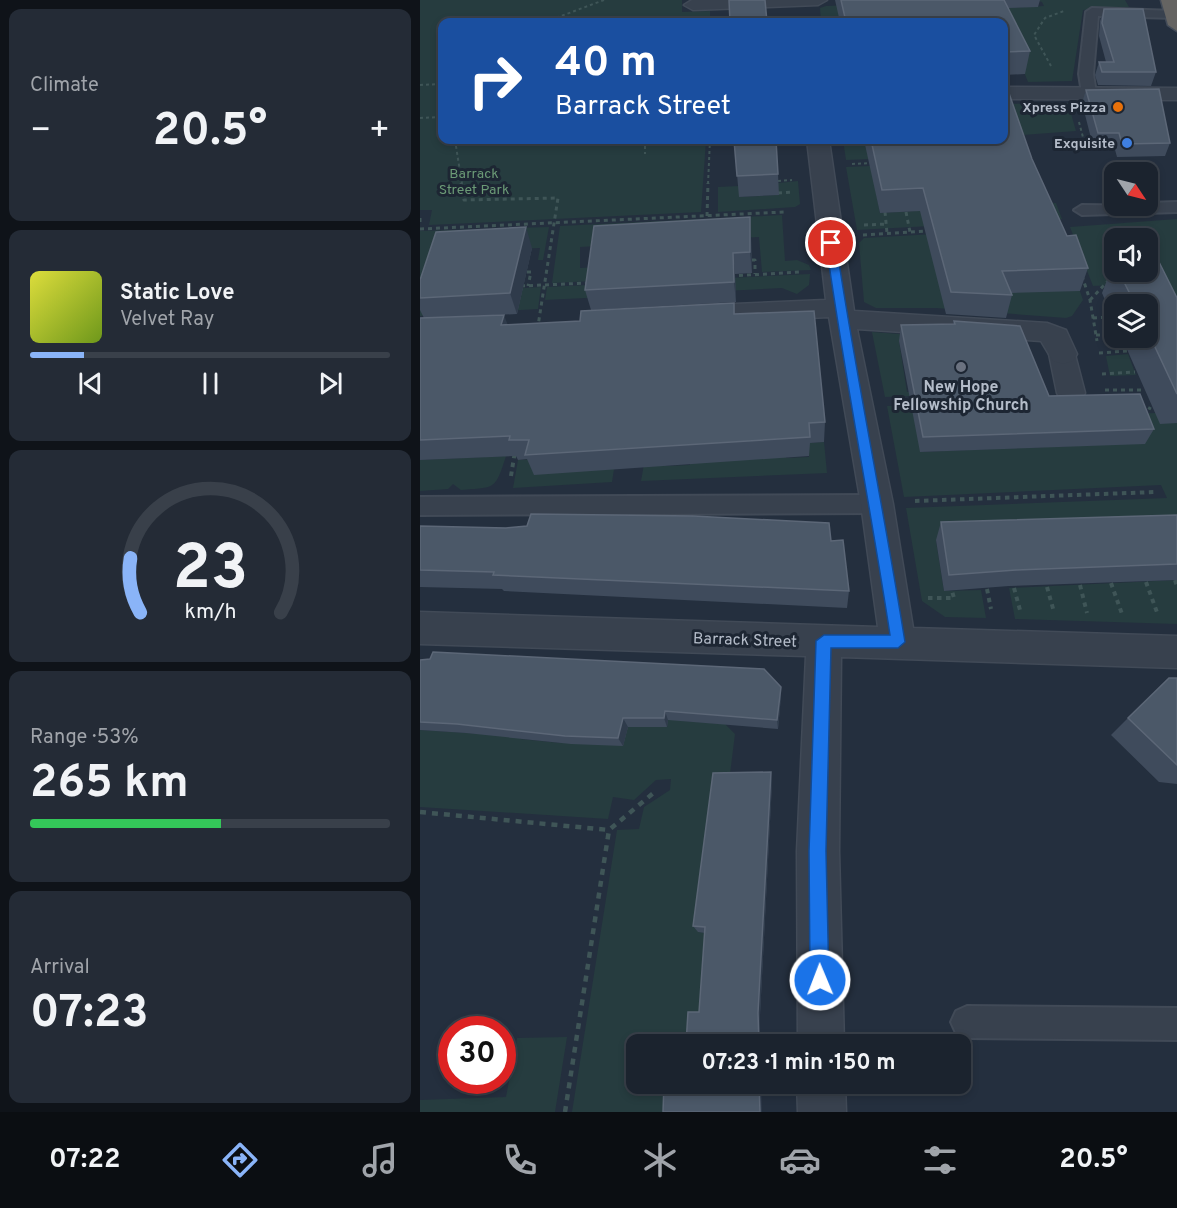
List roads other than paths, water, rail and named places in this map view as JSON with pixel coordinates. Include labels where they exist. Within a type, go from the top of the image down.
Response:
[{"type":"street","points":[[693,5],[818,0]]},
{"type":"street","points":[[796,1],[799,18]]},
{"type":"street","points":[[1008,93],[1177,94]]},
{"type":"street","points":[[819,144],[841,313],[877,504],[898,642]]},
{"type":"street","points":[[667,317],[841,313],[1047,332],[1056,337],[1063,354],[1071,393]]},
{"type":"street","name":"Barrack Street","points":[[420,628],[824,641],[1170,639]]},
{"type":"street","points":[[821,1034],[818,851],[824,641]]},
{"type":"street","points":[[821,1094],[822,1112]]},
{"type":"lane","points":[[1089,93],[1086,74],[1092,12],[1174,10]]},
{"type":"lane","points":[[1082,210],[1177,207]]},
{"type":"lane","points":[[420,506],[877,504]]},
{"type":"lane","points":[[967,1022],[1177,1024]]},
{"type":"place","name":"Xpress Pizza","points":[[1118,107]]},
{"type":"place","name":"Exquisite","points":[[1127,143]]},
{"type":"place","name":"New Hope Fellowship Church","points":[[961,367]]},
{"type":"park label","name":"Barrack Street Park","points":[[474,182]]}]
